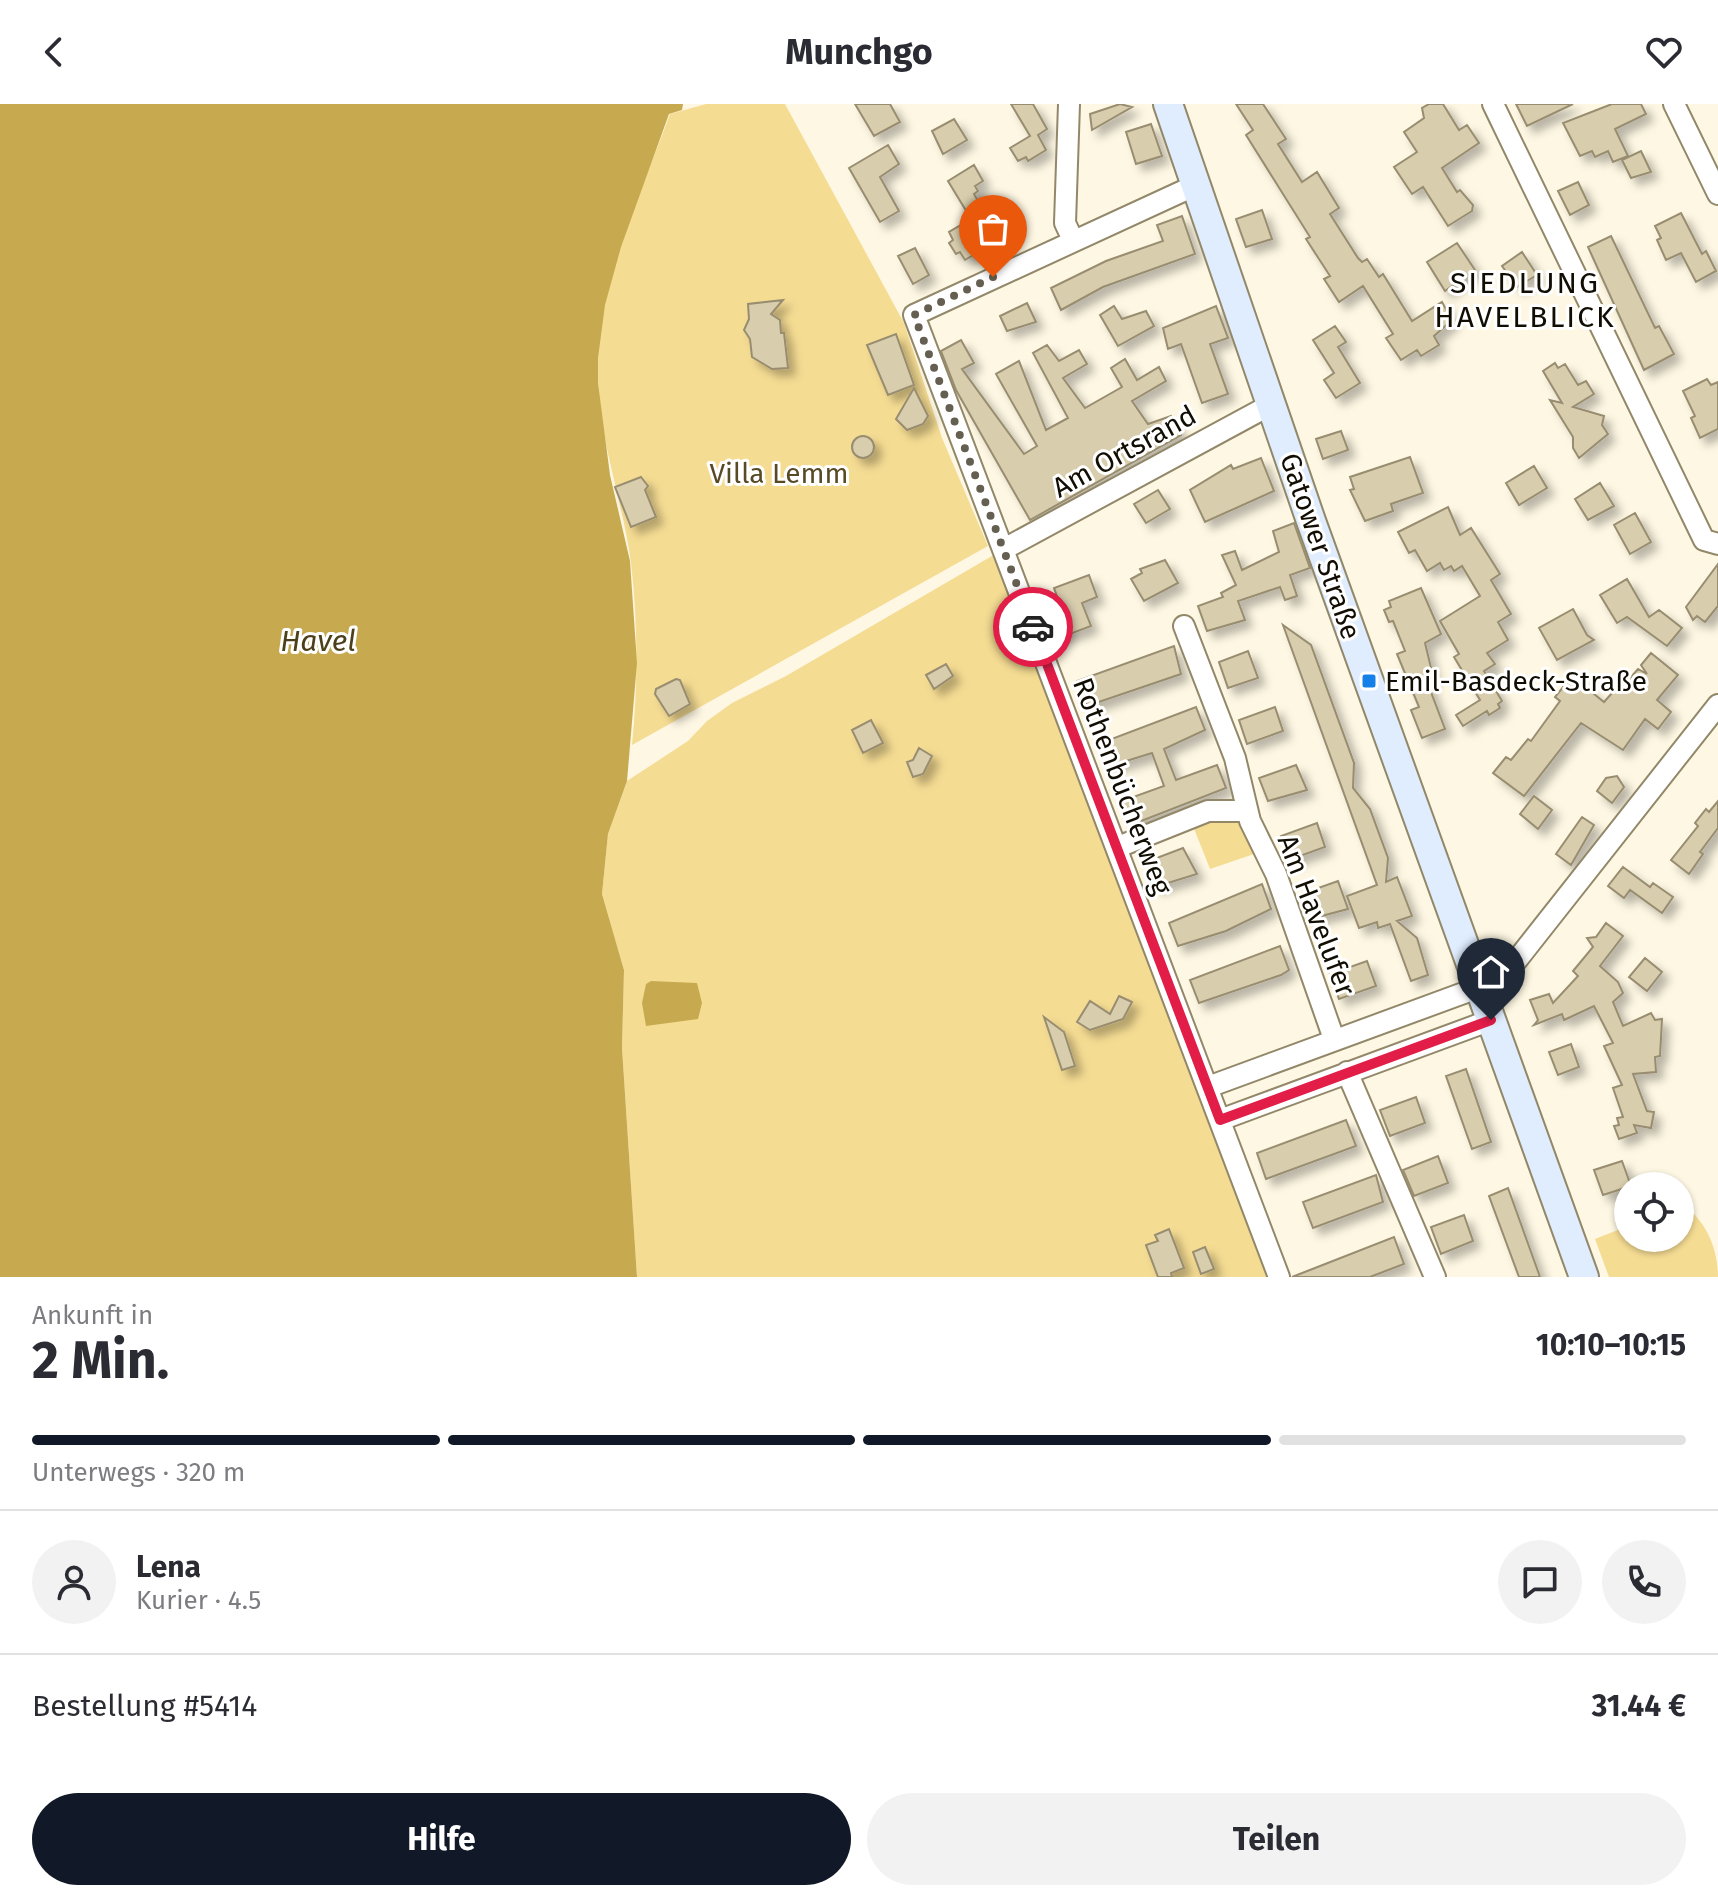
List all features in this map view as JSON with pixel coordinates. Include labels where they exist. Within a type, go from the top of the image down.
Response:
[{"type":"main road","name":"Gatower Straße","points":[[1168,104],[1584,1277]]},
{"type":"street","points":[[1069,104],[1065,223],[1073,240],[1196,185]]},
{"type":"street","points":[[1493,104],[1704,540],[1718,544]]},
{"type":"street","points":[[1674,104],[1718,194]]},
{"type":"street","name":"Rothenbücherweg","points":[[1073,240],[914,315],[1279,1277]]},
{"type":"street","name":"Am Ortsrand","points":[[1004,549],[1272,404]]},
{"type":"street","name":"Am Havelufer","points":[[1184,626],[1235,758],[1248,800],[1246,811],[1276,874],[1334,1039]]},
{"type":"street","points":[[1208,1087],[1480,987],[1509,970],[1718,705]]},
{"type":"street","name":"Am Havelufer","points":[[1118,847],[1208,811],[1246,811]]},
{"type":"street","points":[[1220,1120],[1491,1020]]},
{"type":"street","points":[[1347,1072],[1435,1277]]},
{"type":"green space","name":"Villa Lemm","points":[[706,104],[785,104],[904,323],[942,438],[988,546],[632,745],[635,608],[631,563],[603,429],[598,349],[610,280],[620,246],[670,114]]},
{"type":"green space","points":[[1004,549],[1279,1277],[637,1277],[622,1048],[624,970],[602,894],[608,834],[627,781],[688,741],[707,721],[732,703],[786,676]]},
{"type":"green space","points":[[1237,818],[1257,853],[1210,869],[1191,821]]},
{"type":"green space","points":[[1694,1215],[1713,1245],[1718,1277],[1609,1277],[1595,1239],[1614,1232],[1614,1252],[1694,1252]]},
{"type":"water","name":"Havel","points":[[0,104],[683,104],[682,110],[669,114],[621,247],[605,305],[598,358],[598,383],[610,475],[630,561],[637,663],[627,781],[608,834],[602,894],[624,970],[622,1048],[637,1277],[0,1277]]},
{"type":"water","points":[[651,981],[697,983],[702,1003],[698,1019],[646,1026],[642,1003],[646,984]]},
{"type":"building","points":[[855,104],[890,104],[900,122],[874,136]]},
{"type":"building","points":[[1011,104],[1033,104],[1047,129],[1038,135],[1046,150],[1028,161],[1026,157],[1018,161],[1010,148],[1030,136]]},
{"type":"building","points":[[1120,104],[1132,107],[1092,130],[1090,114]]},
{"type":"building","points":[[1236,104],[1263,104],[1286,139],[1278,144],[1302,182],[1317,172],[1339,208],[1330,214],[1358,258],[1362,262],[1367,259],[1379,277],[1383,274],[1412,321],[1442,302],[1452,320],[1434,336],[1439,345],[1421,356],[1417,350],[1401,360],[1386,338],[1393,334],[1363,286],[1339,302],[1324,279],[1330,276],[1306,239],[1310,237],[1246,135],[1253,130]]},
{"type":"building","points":[[1429,104],[1443,104],[1459,130],[1467,125],[1479,143],[1442,168],[1457,192],[1460,190],[1473,205],[1472,211],[1448,226],[1423,187],[1412,194],[1394,167],[1417,152],[1404,132],[1424,118],[1422,108]]},
{"type":"building","points":[[1516,104],[1573,104],[1527,126]]},
{"type":"building","points":[[1612,104],[1641,104],[1646,114],[1615,129],[1628,156],[1613,162],[1608,151],[1595,157],[1592,151],[1580,156],[1563,123]]},
{"type":"building","points":[[954,119],[967,140],[943,154],[932,131]]},
{"type":"building","points":[[1151,124],[1162,156],[1136,164],[1126,132]]},
{"type":"building","points":[[888,145],[899,164],[880,177],[899,211],[880,222],[849,168]]},
{"type":"building","points":[[1641,151],[1651,172],[1631,178],[1622,160]]},
{"type":"building","points":[[974,165],[983,181],[975,186],[978,191],[974,194],[989,220],[993,217],[1000,229],[996,231],[1000,239],[965,260],[960,252],[956,254],[949,243],[953,240],[949,232],[971,219],[948,181]]},
{"type":"building","points":[[1578,182],[1589,205],[1570,215],[1558,191]]},
{"type":"building","points":[[1262,210],[1272,239],[1246,247],[1236,219]]},
{"type":"building","points":[[1681,213],[1702,254],[1706,251],[1716,271],[1696,282],[1681,253],[1666,260],[1657,240],[1661,238],[1655,226]]},
{"type":"building","points":[[1182,216],[1195,254],[1103,287],[1061,310],[1051,288],[1106,261],[1163,241],[1157,225]]},
{"type":"building","points":[[1611,236],[1655,328],[1659,326],[1674,354],[1644,370],[1588,247]]},
{"type":"building","points":[[1457,243],[1475,270],[1445,291],[1427,262]]},
{"type":"building","points":[[915,248],[929,275],[913,284],[898,256]]},
{"type":"building","points":[[1522,252],[1537,275],[1517,287],[1502,266]]},
{"type":"building","points":[[783,300],[771,314],[780,320],[788,368],[772,369],[752,357],[750,339],[744,330],[749,319],[748,304]]},
{"type":"building","points":[[1027,303],[1036,322],[1007,331],[1000,316]]},
{"type":"building","points":[[1114,306],[1122,319],[1146,311],[1154,326],[1118,346],[1100,315]]},
{"type":"building","points":[[1216,306],[1228,338],[1210,344],[1228,394],[1202,403],[1181,344],[1168,349],[1163,328]]},
{"type":"building","points":[[1335,326],[1346,342],[1338,347],[1360,383],[1336,398],[1324,380],[1334,373],[1313,340]]},
{"type":"building","points":[[896,334],[914,385],[888,395],[867,345]]},
{"type":"building","points":[[961,340],[974,363],[962,369],[1024,454],[1037,446],[996,374],[1019,361],[1046,430],[1068,418],[1033,353],[1047,345],[1059,361],[1079,350],[1087,364],[1063,378],[1085,408],[1122,387],[1111,368],[1125,359],[1137,380],[1159,367],[1166,381],[1132,401],[1148,424],[1171,416],[1181,435],[1030,520],[956,390],[941,351]]},
{"type":"building","points":[[1555,363],[1558,368],[1565,364],[1578,385],[1586,381],[1594,394],[1573,407],[1604,416],[1602,425],[1608,434],[1579,458],[1573,448],[1573,437],[1550,400],[1562,403],[1543,371]]},
{"type":"building","points":[[1707,379],[1711,385],[1718,382],[1718,429],[1700,438],[1691,418],[1695,416],[1683,391]]},
{"type":"building","points":[[914,388],[928,416],[923,424],[907,430],[896,419]]},
{"type":"building","points":[[1341,431],[1348,450],[1323,459],[1316,439]]},
{"type":"building","points":[[863,436],[871,439],[874,447],[871,455],[863,458],[855,455],[852,447],[855,439]]},
{"type":"building","points":[[1410,457],[1423,493],[1391,504],[1393,511],[1365,521],[1350,490],[1354,489],[1350,477]]},
{"type":"building","points":[[1261,458],[1274,491],[1205,522],[1190,490],[1231,465],[1233,469]]},
{"type":"building","points":[[1534,466],[1547,488],[1519,505],[1506,483]]},
{"type":"building","points":[[641,477],[648,486],[645,490],[656,517],[631,527],[615,487]]},
{"type":"building","points":[[1600,483],[1614,506],[1588,520],[1575,499]]},
{"type":"building","points":[[1158,490],[1170,509],[1146,523],[1134,504]]},
{"type":"building","points":[[1448,507],[1460,535],[1471,528],[1500,574],[1491,580],[1511,614],[1498,622],[1508,640],[1487,653],[1495,664],[1484,671],[1502,701],[1498,704],[1500,708],[1489,715],[1487,711],[1463,726],[1456,715],[1480,700],[1454,657],[1459,654],[1440,621],[1480,596],[1462,566],[1454,571],[1451,566],[1444,570],[1440,563],[1427,571],[1415,550],[1409,553],[1398,532]]},
{"type":"building","points":[[1635,513],[1651,542],[1630,554],[1614,525]]},
{"type":"building","points":[[1294,523],[1310,568],[1290,575],[1297,596],[1285,600],[1280,587],[1238,601],[1245,620],[1207,631],[1198,606],[1223,597],[1221,593],[1236,585],[1222,555],[1235,551],[1242,570],[1279,552],[1273,531]]},
{"type":"building","points":[[1165,560],[1178,583],[1144,601],[1131,579],[1142,573],[1140,569]]},
{"type":"building","points":[[1718,564],[1718,606],[1705,622],[1697,616],[1693,620],[1686,607]]},
{"type":"building","points":[[1089,575],[1097,597],[1082,603],[1091,626],[1062,637],[1053,613],[1062,610],[1054,588]]},
{"type":"building","points":[[1627,579],[1649,617],[1659,610],[1682,628],[1667,646],[1627,617],[1617,623],[1600,595]]},
{"type":"building","points":[[1421,588],[1441,634],[1425,643],[1433,676],[1426,679],[1445,729],[1422,738],[1411,710],[1419,707],[1397,654],[1405,651],[1393,621],[1389,622],[1384,610],[1391,607],[1389,601]]},
{"type":"building","points":[[1573,609],[1587,635],[1594,640],[1557,660],[1539,628]]},
{"type":"building","points":[[1283,625],[1311,645],[1354,763],[1353,788],[1370,809],[1388,858],[1386,882],[1397,877],[1412,916],[1397,921],[1417,938],[1428,975],[1411,981],[1390,924],[1378,928],[1377,922],[1359,928],[1347,896],[1377,885]]},
{"type":"building","points":[[1174,646],[1181,674],[1087,706],[1077,681]]},
{"type":"building","points":[[1248,651],[1258,678],[1228,688],[1219,662]]},
{"type":"building","points":[[1651,653],[1678,675],[1657,700],[1671,712],[1658,729],[1645,719],[1623,750],[1581,723],[1524,796],[1493,773],[1506,757],[1511,760],[1528,739],[1531,741],[1560,701],[1555,697],[1572,676],[1604,702],[1628,675],[1631,677],[1638,669],[1647,674],[1641,665]]},
{"type":"building","points":[[946,664],[953,676],[934,689],[926,675]]},
{"type":"building","points":[[680,680],[690,704],[669,716],[655,694],[656,689]]},
{"type":"building","points":[[1196,707],[1205,730],[1164,749],[1176,780],[1217,765],[1226,788],[1131,825],[1122,801],[1164,786],[1152,753],[1110,766],[1101,743]]},
{"type":"building","points":[[1275,707],[1283,731],[1247,744],[1239,720]]},
{"type":"building","points":[[871,720],[883,743],[863,753],[852,730]]},
{"type":"building","points":[[919,748],[932,756],[923,774],[913,777],[907,762],[913,760]]},
{"type":"building","points":[[1296,765],[1307,790],[1268,801],[1259,778]]},
{"type":"building","points":[[1617,776],[1624,787],[1612,803],[1597,791],[1606,778]]},
{"type":"building","points":[[1534,796],[1552,810],[1538,829],[1520,814]]},
{"type":"building","points":[[1718,801],[1718,828],[1700,852],[1703,854],[1689,874],[1671,860],[1698,826],[1695,823],[1706,809],[1709,812]]},
{"type":"building","points":[[1582,817],[1594,825],[1571,865],[1556,854]]},
{"type":"building","points":[[1317,823],[1325,847],[1289,860],[1281,836]]},
{"type":"building","points":[[1183,848],[1197,874],[1155,887],[1146,862]]},
{"type":"building","points":[[1623,867],[1650,887],[1653,883],[1673,897],[1662,913],[1630,890],[1624,898],[1608,886]]},
{"type":"building","points":[[1338,881],[1348,909],[1310,919],[1301,894]]},
{"type":"building","points":[[1262,884],[1271,909],[1226,931],[1178,946],[1169,923]]},
{"type":"building","points":[[1606,923],[1623,936],[1600,966],[1618,982],[1623,993],[1613,1002],[1623,1026],[1651,1013],[1655,1020],[1662,1019],[1660,1056],[1655,1057],[1656,1072],[1633,1074],[1647,1111],[1654,1112],[1651,1128],[1634,1125],[1637,1133],[1619,1139],[1614,1126],[1619,1125],[1617,1118],[1623,1117],[1613,1088],[1622,1085],[1604,1046],[1613,1043],[1594,1006],[1564,1020],[1562,1014],[1534,1025],[1538,1020],[1530,1000],[1549,994],[1553,1003],[1578,976],[1573,971],[1593,947],[1587,938],[1596,937]]},
{"type":"building","points":[[1280,946],[1289,970],[1199,1003],[1190,980]]},
{"type":"building","points":[[1645,958],[1662,972],[1647,991],[1629,977]]},
{"type":"building","points":[[1367,961],[1376,986],[1339,999],[1330,974]]},
{"type":"building","points":[[1119,996],[1132,1002],[1123,1019],[1090,1030],[1077,1022],[1090,1001],[1110,1014]]},
{"type":"building","points":[[1044,1017],[1064,1032],[1075,1066],[1062,1070]]},
{"type":"building","points":[[1571,1044],[1579,1067],[1558,1075],[1549,1052]]},
{"type":"building","points":[[1466,1069],[1491,1142],[1472,1149],[1446,1076]]},
{"type":"building","points":[[1416,1097],[1425,1123],[1390,1136],[1380,1110]]},
{"type":"building","points":[[1346,1120],[1356,1146],[1266,1179],[1257,1153]]},
{"type":"building","points":[[1438,1156],[1448,1183],[1414,1196],[1403,1170]]},
{"type":"building","points":[[1622,1161],[1626,1172],[1614,1172],[1614,1191],[1603,1195],[1594,1170]]},
{"type":"building","points":[[1376,1175],[1383,1202],[1313,1228],[1303,1202]]},
{"type":"building","points":[[1508,1188],[1540,1277],[1519,1277],[1489,1196]]},
{"type":"building","points":[[1464,1215],[1473,1241],[1441,1254],[1431,1227]]},
{"type":"building","points":[[1169,1229],[1184,1268],[1171,1273],[1172,1277],[1158,1277],[1146,1245],[1158,1241],[1155,1235]]},
{"type":"building","points":[[1394,1237],[1404,1264],[1370,1277],[1292,1277]]},
{"type":"building","points":[[1205,1247],[1214,1269],[1201,1274],[1193,1252]]},
{"type":"way so far","points":[[993,277],[914,315],[1033,627]]},
{"type":"place","name":"Emil-Basdeck-Straße","points":[[1369,681]]},
{"type":"district","name":"SIEDLUNG HAVELBLICK","points":[[1525,300]]},
{"type":"route","points":[[1033,627],[1220,1120],[1491,1020]]}]
